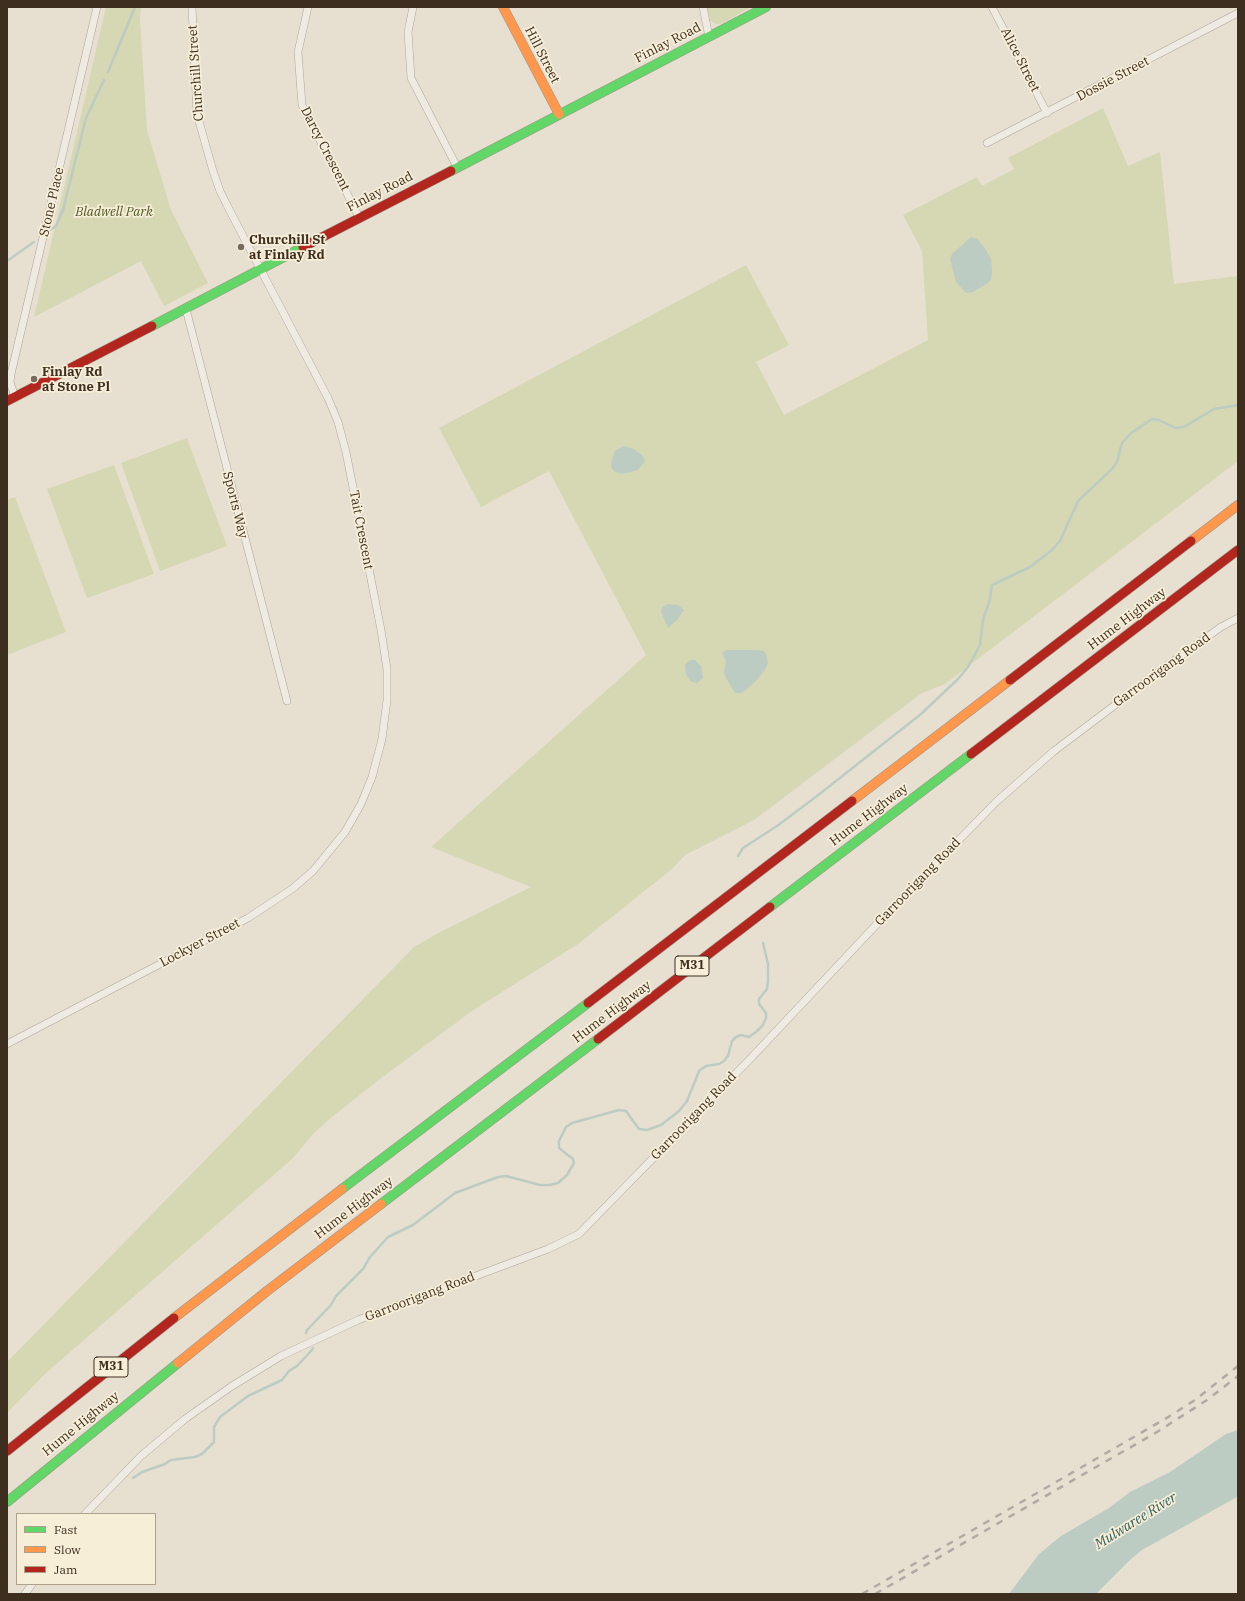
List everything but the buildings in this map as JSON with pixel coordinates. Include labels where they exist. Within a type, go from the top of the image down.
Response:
[{"type":"main road","name":"Hill Street","points":[[503,7],[559,114]]},
{"type":"main road","name":"Finlay Road","points":[[11,399],[766,7]]},
{"type":"main road","name":"Hume Highway","points":[[7,1450],[206,1292],[679,934],[1238,505]]},
{"type":"main road","name":"Hume Highway","points":[[7,1502],[39,1474],[273,1286],[1238,550]]},
{"type":"main road","points":[[7,1508],[39,1474]]},
{"type":"street","name":"Stone Place","points":[[11,399],[11,374],[97,7]]},
{"type":"street","name":"Churchill Street","points":[[192,7],[197,114],[200,129],[220,191],[260,270]]},
{"type":"street","name":"Darcy Crescent","points":[[308,7],[298,52],[302,105],[359,217]]},
{"type":"street","points":[[413,7],[408,32],[410,72],[415,86],[457,167]]},
{"type":"street","points":[[703,7],[709,37]]},
{"type":"street","name":"Alice Street","points":[[992,7],[1047,113]]},
{"type":"street","points":[[1237,7],[1238,13]]},
{"type":"street","name":"Dossie Street","points":[[987,143],[1238,13]]},
{"type":"street","name":"Tait Crescent","points":[[260,270],[319,380],[338,422],[346,452],[381,630],[387,669],[385,719],[372,777],[361,804]]},
{"type":"street","name":"Sports Way","points":[[186,309],[287,701]]},
{"type":"street","name":"Garroorigang Road","points":[[86,1513],[141,1456],[185,1419],[232,1386],[281,1356],[358,1320],[548,1249],[579,1234],[751,1058],[882,918],[996,802],[1054,751],[1178,657],[1221,627],[1238,618]]},
{"type":"street","name":"Lockyer Street","points":[[7,1044],[272,904],[313,871],[345,832],[361,804]]},
{"type":"street","points":[[25,1594],[31,1585]]},
{"type":"green space","name":"Bladwell Park","points":[[106,7],[141,7],[140,18],[147,130],[171,210],[208,283],[164,306],[141,261],[34,317]]},
{"type":"green space","points":[[706,7],[751,7],[723,23],[717,24],[710,21]]},
{"type":"green space","points":[[1103,108],[1128,166],[1160,152],[1174,284],[1238,276],[1238,461],[945,684],[922,693],[754,820],[685,855],[672,869],[578,944],[472,1011],[380,1079],[314,1133],[292,1159],[46,1373],[7,1413],[7,1362],[414,947],[440,932],[531,887],[431,847],[646,655],[549,471],[481,507],[439,428],[746,265],[789,345],[756,362],[784,415],[928,340],[922,251],[903,215],[977,177],[982,186],[1014,169],[1008,158]]},
{"type":"green space","points":[[187,438],[227,546],[160,571],[121,463]]},
{"type":"green space","points":[[114,465],[154,574],[87,598],[47,489]]},
{"type":"green space","points":[[15,497],[66,632],[7,655],[7,500]]},
{"type":"water","points":[[971,237],[977,239],[984,247],[991,259],[992,270],[991,280],[988,283],[973,292],[966,293],[956,282],[950,259],[952,254]]},
{"type":"water","points":[[624,446],[634,449],[643,456],[645,461],[638,470],[623,474],[615,472],[611,467],[611,463],[615,451]]},
{"type":"water","points":[[668,604],[678,605],[684,610],[677,620],[668,628],[661,612],[662,607]]},
{"type":"water","points":[[726,650],[757,650],[764,651],[766,654],[768,663],[765,670],[755,682],[742,693],[735,693],[726,678],[724,672],[726,661],[722,653]]},
{"type":"water","points":[[690,660],[695,660],[701,666],[703,678],[697,683],[690,681],[686,674],[685,665]]},
{"type":"water","name":"Mulwaree River","points":[[1238,1430],[1237,1497],[1142,1550],[1096,1594],[1009,1594],[1039,1554],[1061,1536],[1109,1508],[1130,1492],[1170,1472],[1226,1434]]},
{"type":"waterway","points":[[108,72],[135,7]]},
{"type":"waterway","points":[[50,230],[56,226],[63,210],[86,118],[104,80]]},
{"type":"waterway","points":[[7,261],[34,242]]},
{"type":"waterway","points":[[738,856],[743,848],[777,826],[817,796],[921,714],[958,679],[968,667],[980,645],[983,620],[990,599],[992,585],[1030,567],[1052,550],[1060,541],[1078,501],[1112,469],[1117,462],[1122,443],[1130,434],[1152,419],[1159,420],[1175,428],[1184,427],[1214,409],[1238,405]]},
{"type":"waterway","points":[[306,1333],[307,1330],[331,1305],[336,1296],[363,1269],[370,1257],[388,1237],[413,1225],[455,1193],[498,1177],[506,1176],[540,1185],[558,1183],[567,1175],[574,1163],[573,1159],[559,1148],[559,1141],[566,1127],[572,1123],[619,1110],[626,1111],[639,1129],[647,1130],[661,1125],[679,1111],[687,1101],[699,1071],[706,1066],[719,1064],[724,1061],[728,1056],[732,1041],[736,1037],[741,1035],[749,1037],[763,1025],[766,1018],[766,1013],[759,1004],[759,999],[767,989],[768,981],[768,964],[763,943]]},
{"type":"waterway","points":[[133,1478],[142,1472],[165,1464],[171,1460],[195,1457],[202,1454],[214,1442],[214,1427],[220,1417],[248,1396],[282,1380],[289,1371],[297,1366],[313,1348]]},
{"type":"railway","points":[[862,1594],[1165,1419],[1195,1400],[1238,1366]]},
{"type":"railway","points":[[875,1594],[1157,1432],[1207,1400],[1238,1376]]},
{"type":"traffic: fast","points":[[451,171],[766,7]]},
{"type":"traffic: fast","points":[[152,326],[303,247]]},
{"type":"traffic: fast","points":[[770,907],[971,754]]},
{"type":"traffic: fast","points":[[342,1189],[588,1003]]},
{"type":"traffic: fast","points":[[381,1204],[598,1039]]},
{"type":"traffic: fast","points":[[7,1502],[178,1363]]},
{"type":"traffic: slow","points":[[503,7],[559,114]]},
{"type":"traffic: slow","points":[[1191,541],[1238,505]]},
{"type":"traffic: slow","points":[[852,801],[1010,680]]},
{"type":"traffic: slow","points":[[174,1318],[342,1189]]},
{"type":"traffic: slow","points":[[178,1363],[267,1291],[381,1204]]},
{"type":"traffic: jam","points":[[303,247],[451,171]]},
{"type":"traffic: jam","points":[[7,401],[152,326]]},
{"type":"traffic: jam","points":[[1010,680],[1191,541]]},
{"type":"traffic: jam","points":[[971,754],[1238,550]]},
{"type":"traffic: jam","points":[[588,1003],[852,801]]},
{"type":"traffic: jam","points":[[598,1039],[770,907]]},
{"type":"traffic: jam","points":[[7,1451],[174,1318]]},
{"type":"place","name":"Churchill St at Finlay Rd","points":[[241,247]]},
{"type":"place","name":"Finlay Rd at Stone Pl","points":[[34,379]]}]
